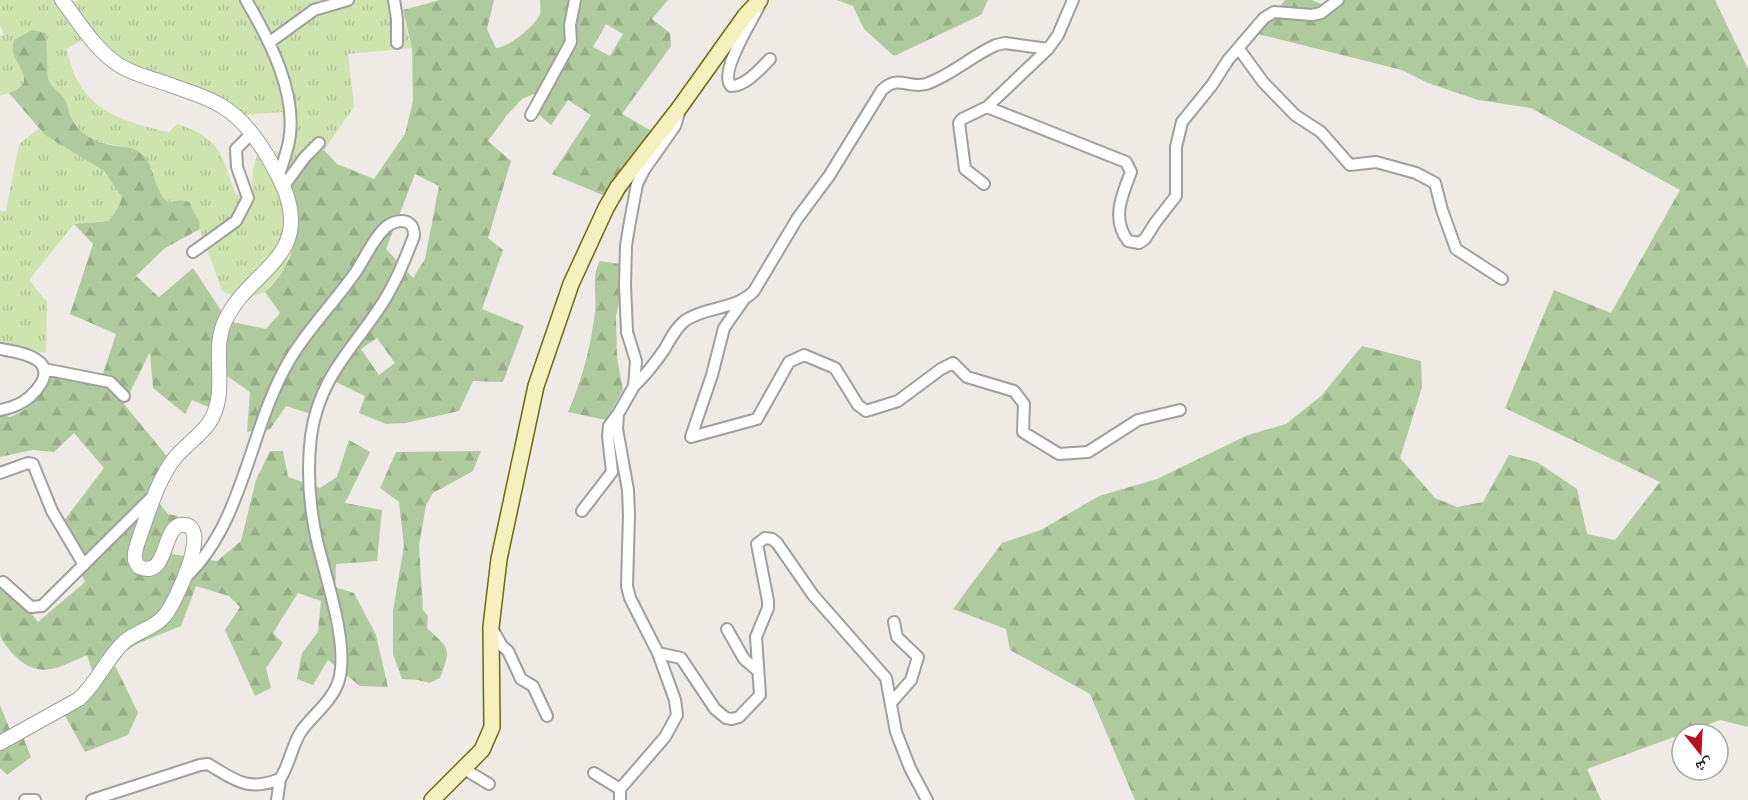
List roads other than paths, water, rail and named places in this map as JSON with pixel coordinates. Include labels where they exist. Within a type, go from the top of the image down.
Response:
[{"type":"main road","points":[[432,800],[482,750],[492,727],[491,627],[499,559],[536,386],[571,284],[606,208],[632,168],[680,107],[745,16],[761,0]]},
{"type":"street","points":[[0,743],[79,699],[125,642],[165,616],[184,580],[195,535],[189,525],[176,526],[156,566],[143,569],[136,563],[135,552],[153,496],[172,461],[208,425],[215,413],[220,381],[220,339],[223,324],[234,306],[276,260],[290,231],[291,212],[280,182],[252,133],[240,118],[217,103],[131,71],[113,61],[98,46],[62,0]]},
{"type":"street","points":[[246,0],[270,42],[288,97],[289,141],[280,182]]},
{"type":"street","points":[[270,42],[314,10],[348,0]]},
{"type":"street","points":[[394,0],[398,19],[397,43]]},
{"type":"street","points":[[531,115],[571,42],[570,25],[575,0]]},
{"type":"street","points":[[761,0],[735,52],[726,77],[727,83],[736,86],[771,59]]},
{"type":"street","points":[[984,184],[965,169],[958,128],[962,119],[987,107],[1047,49],[1062,28],[1073,0]]},
{"type":"street","points":[[987,107],[1126,162],[1131,172],[1120,199],[1120,222],[1128,241],[1139,243],[1145,239],[1176,196],[1176,147],[1182,122],[1212,85],[1228,60],[1264,18],[1274,12],[1312,15],[1321,13],[1338,0]]},
{"type":"street","points":[[582,511],[612,472],[609,426],[634,386],[652,367],[684,321],[698,313],[738,303],[754,291],[797,219],[824,184],[887,85],[898,81],[919,86],[941,78],[996,45],[1005,43],[1047,49]]},
{"type":"street","points":[[1239,49],[1263,82],[1294,115],[1321,132],[1350,165],[1376,162],[1416,173],[1435,183],[1456,249],[1502,279]]},
{"type":"street","points":[[634,386],[636,361],[627,332],[625,285],[629,227],[638,184],[644,170],[675,126],[680,107]]},
{"type":"street","points":[[193,252],[236,221],[248,198],[237,167],[236,149],[252,133]]},
{"type":"street","points":[[280,182],[319,143]]},
{"type":"street","points":[[184,580],[196,568],[218,535],[277,386],[290,360],[347,283],[380,233],[394,222],[403,221],[410,224],[414,229],[414,236],[397,278],[379,308],[340,361],[316,411],[311,436],[310,500],[339,636],[341,668],[338,683],[329,698],[302,730],[280,779],[277,800]]},
{"type":"street","points":[[745,298],[724,328],[712,375],[691,437],[757,419],[789,362],[804,355],[835,368],[858,405],[866,411],[898,401],[941,369],[953,363],[967,376],[1014,391],[1024,404],[1023,432],[1059,454],[1088,452],[1138,420],[1180,410]]},
{"type":"street","points":[[0,349],[38,360],[44,369],[41,384],[20,404],[0,410]]},
{"type":"street","points":[[44,369],[110,381],[124,396]]},
{"type":"street","points":[[594,773],[620,794],[665,737],[676,715],[675,700],[658,653],[634,609],[627,586],[630,516],[628,490],[617,429],[618,414]]},
{"type":"street","points":[[0,473],[28,463],[33,464],[52,511],[84,565]]},
{"type":"street","points":[[3,582],[31,607],[36,608],[48,601],[153,496]]},
{"type":"street","points":[[658,653],[681,658],[707,700],[726,718],[739,717],[757,699],[760,690],[756,637],[768,608],[768,602],[757,544],[765,538],[772,539],[813,595],[881,670],[890,689],[896,732],[910,768],[927,800]]},
{"type":"street","points":[[891,703],[911,680],[918,657],[897,637],[894,622]]},
{"type":"street","points":[[491,627],[502,646],[508,651],[521,679],[533,686],[547,716]]},
{"type":"street","points":[[727,629],[744,659],[758,671]]},
{"type":"street","points":[[92,800],[208,764],[241,784],[258,785],[280,779]]},
{"type":"street","points":[[464,769],[489,784]]},
{"type":"street","points":[[25,800],[35,800]]}]
